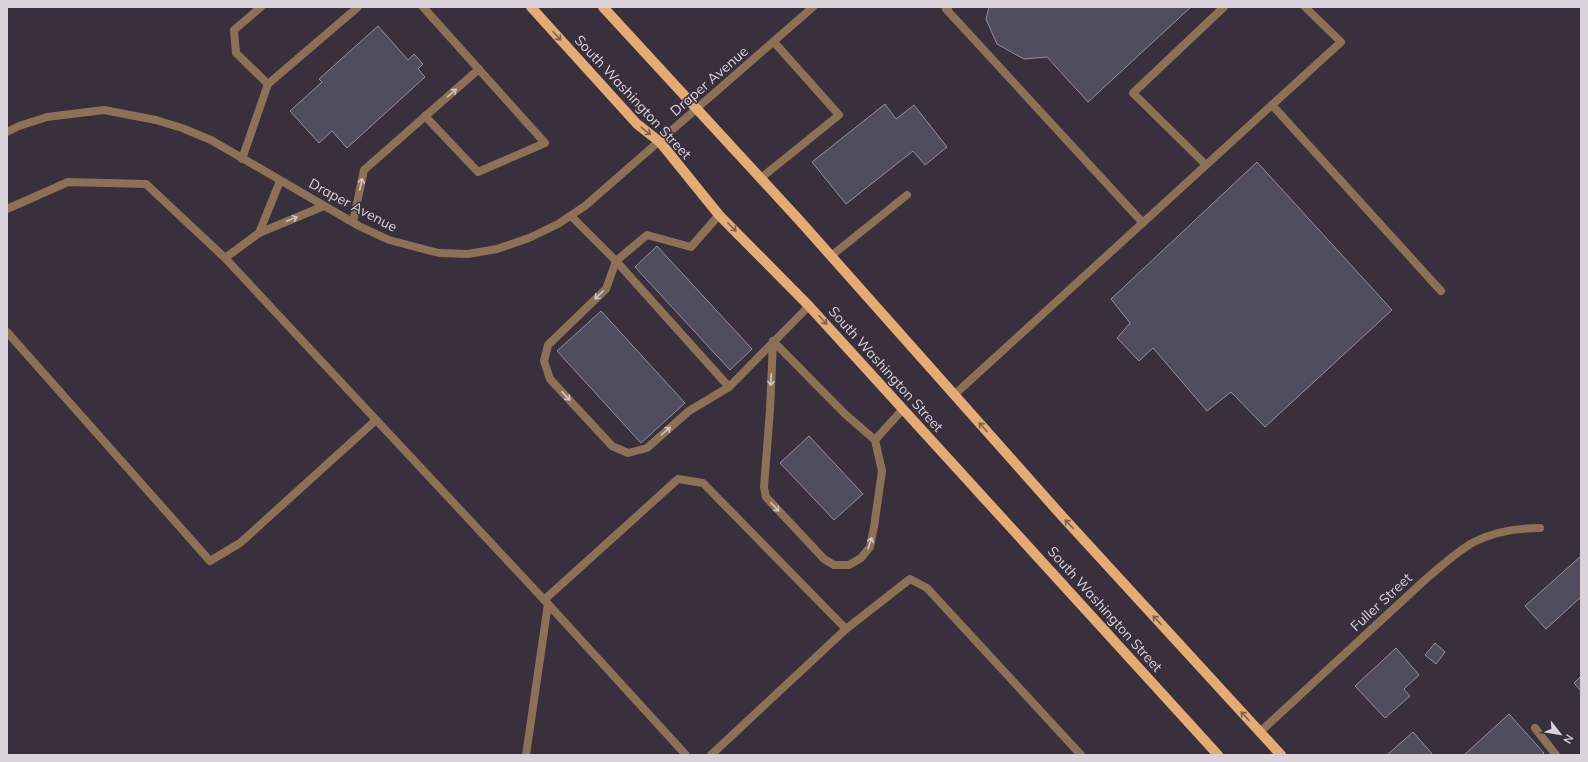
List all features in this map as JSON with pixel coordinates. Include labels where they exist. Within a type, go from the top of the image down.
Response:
[{"type":"main road","name":"South Washington Street","points":[[531,7],[638,124],[660,142],[719,215],[810,306],[1030,546],[1218,755]]},
{"type":"main road","points":[[603,7],[761,178],[1060,514],[1281,755]]},
{"type":"street","points":[[261,7],[234,30],[236,53],[268,84]]},
{"type":"street","points":[[242,159],[268,84],[358,7]]},
{"type":"street","points":[[423,7],[545,143],[478,172],[425,116]]},
{"type":"street","name":"Draper Avenue","points":[[7,132],[19,126],[47,117],[104,110],[156,120],[182,128],[211,140],[324,206],[395,242],[439,253],[468,254],[498,249],[529,238],[571,216],[608,188],[813,7]]},
{"type":"street","points":[[1206,165],[1133,93],[1224,7]]},
{"type":"street","points":[[954,395],[1341,42],[1305,7]]},
{"type":"street","points":[[945,8],[1143,223]]},
{"type":"street","points":[[761,178],[839,115],[774,42]]},
{"type":"street","points":[[353,222],[364,170],[479,69]]},
{"type":"street","points":[[1272,105],[1441,292]]},
{"type":"street","points":[[259,233],[280,181]]},
{"type":"street","points":[[7,209],[68,182],[146,184],[225,258],[546,602],[686,755]]},
{"type":"street","points":[[831,256],[907,195]]},
{"type":"street","points":[[225,258],[259,233],[324,206]]},
{"type":"street","points":[[719,215],[691,247],[647,235],[616,261],[606,289],[548,345],[544,361],[550,378],[612,446],[628,453],[647,448],[689,411],[729,387],[810,306]]},
{"type":"street","points":[[571,216],[616,261],[729,387]]},
{"type":"street","points":[[7,332],[210,561],[240,543],[376,420]]},
{"type":"street","points":[[773,342],[845,414],[875,440],[882,471],[870,547],[861,558],[849,565],[834,565],[824,559],[766,497],[764,487],[770,410],[773,342]]},
{"type":"street","points":[[875,440],[903,409]]},
{"type":"street","points":[[526,755],[546,602],[678,479],[703,483],[846,629]]},
{"type":"street","name":"Fuller Street","points":[[1260,732],[1427,578],[1452,557],[1474,542],[1495,535],[1520,528],[1540,528]]},
{"type":"street","points":[[711,755],[846,629],[910,579],[926,588],[1081,755]]},
{"type":"street","points":[[1535,728],[1556,755]]},
{"type":"building","points":[[989,7],[1191,7],[1088,102],[1047,57],[1024,59],[997,44],[986,19]]},
{"type":"building","points":[[378,26],[408,60],[414,54],[423,64],[418,69],[425,77],[347,148],[332,131],[319,143],[290,111],[322,82],[319,79]]},
{"type":"building","points":[[885,104],[896,119],[914,105],[947,147],[925,165],[913,151],[846,204],[812,162]]},
{"type":"building","points":[[1257,162],[1392,310],[1265,427],[1231,392],[1207,411],[1153,348],[1139,361],[1117,338],[1130,323],[1111,299]]},
{"type":"building","points":[[657,246],[752,349],[730,370],[635,267]]},
{"type":"building","points":[[601,311],[685,403],[641,443],[557,351]]},
{"type":"building","points":[[809,436],[863,494],[834,520],[780,463]]},
{"type":"building","points":[[1581,556],[1581,597],[1546,629],[1525,606]]},
{"type":"building","points":[[1435,643],[1445,652],[1436,664],[1425,655]]},
{"type":"building","points":[[1396,648],[1419,675],[1404,689],[1410,696],[1385,718],[1355,686]]},
{"type":"building","points":[[1581,676],[1581,691],[1574,683]]},
{"type":"building","points":[[1509,714],[1544,753],[1542,755],[1464,755]]},
{"type":"building","points":[[1413,732],[1433,755],[1387,755]]}]
